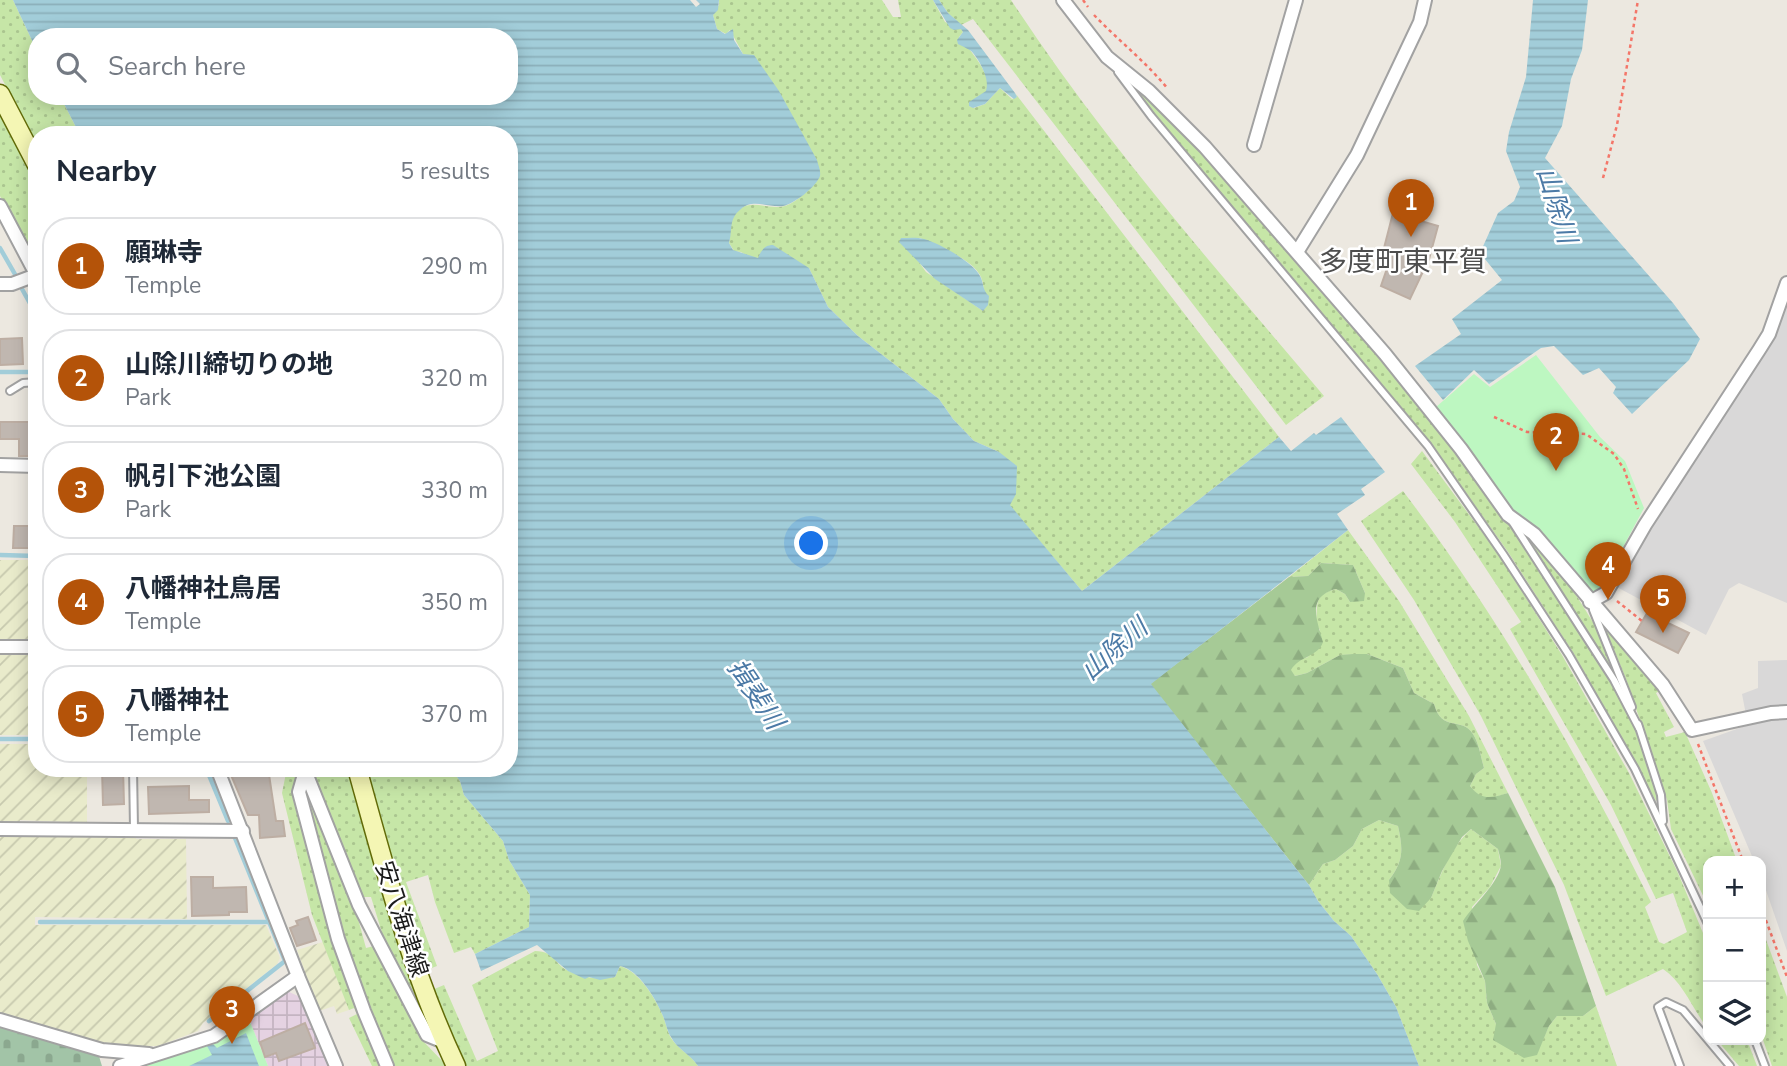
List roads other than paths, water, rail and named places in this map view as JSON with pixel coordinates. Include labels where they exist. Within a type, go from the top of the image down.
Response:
[{"type":"main road","points":[[0,94],[28,148]]},
{"type":"main road","name":"安八海津線","points":[[360,777],[407,941],[444,1042],[456,1066]]},
{"type":"street","points":[[1063,0],[1107,57],[1149,91],[1205,147],[1385,354],[1461,449],[1508,515],[1534,534],[1663,685],[1692,730],[1787,712]]},
{"type":"street","points":[[1254,145],[1296,0]]},
{"type":"street","points":[[1297,252],[1357,155],[1420,22],[1425,0]]},
{"type":"street","points":[[0,205],[28,260]]},
{"type":"street","points":[[0,284],[12,284],[28,279]]},
{"type":"street","points":[[1590,602],[1606,593],[1644,525],[1769,334],[1787,283]]},
{"type":"street","points":[[0,465],[28,466]]},
{"type":"street","points":[[0,647],[28,647]]},
{"type":"street","points":[[221,777],[336,1066]]},
{"type":"street","points":[[303,777],[299,792],[338,939],[363,1012],[387,1066]]},
{"type":"street","points":[[308,777],[359,905],[380,947],[427,1035],[444,1042]]},
{"type":"street","points":[[0,829],[243,831]]},
{"type":"street","points":[[120,1066],[214,1036],[298,976]]},
{"type":"street","points":[[0,1020],[102,1049],[157,1055]]},
{"type":"lane","points":[[1107,57],[1151,116],[1428,446],[1569,655],[1635,769],[1706,919]]},
{"type":"lane","points":[[10,391],[28,383]]},
{"type":"lane","points":[[1508,515],[1614,680],[1639,728]]},
{"type":"lane","points":[[1590,602],[1622,679],[1661,795],[1663,825]]},
{"type":"lane","points":[[133,777],[134,830]]},
{"type":"lane","points":[[1680,1066],[1658,1007],[1667,1002],[1683,1010],[1730,1066]]},
{"type":"lane","points":[[1757,1045],[1765,1066]]},
{"type":"water","points":[[13,0],[690,0],[696,7],[700,4],[696,0],[719,0],[718,10],[713,15],[717,29],[725,34],[733,29],[734,40],[743,54],[754,55],[779,91],[817,160],[820,172],[818,180],[809,190],[788,205],[751,204],[741,209],[734,217],[732,225],[729,243],[733,250],[758,258],[765,247],[773,245],[809,268],[828,307],[858,336],[939,399],[974,441],[999,452],[1017,466],[1016,494],[1010,505],[1082,591],[1279,437],[1291,451],[1341,417],[1385,472],[1361,489],[1365,495],[1337,514],[1348,530],[1151,684],[1309,885],[1318,901],[1351,936],[1396,1007],[1419,1066],[698,1066],[668,1032],[651,994],[640,979],[627,969],[620,966],[615,977],[585,979],[568,971],[537,945],[481,971],[475,954],[529,927],[530,895],[509,860],[503,841],[464,795],[457,777],[518,777],[518,126],[75,126],[65,105],[518,105],[518,28],[28,28],[28,32]]},
{"type":"water","points":[[933,0],[939,0],[948,13],[968,30],[1017,97],[1014,99],[1000,88],[985,104],[973,108],[969,106],[969,102],[986,91],[986,77],[973,53],[958,44],[957,40],[963,32],[961,29],[950,28]]},
{"type":"water","name":"山除川","points":[[1533,0],[1588,0],[1582,50],[1571,79],[1562,126],[1545,158],[1673,303],[1700,339],[1689,360],[1632,414],[1613,393],[1616,387],[1599,368],[1583,375],[1554,346],[1541,348],[1489,384],[1474,370],[1443,400],[1415,366],[1461,334],[1452,319],[1502,280],[1480,253],[1498,213],[1514,201],[1520,187],[1506,151],[1526,77]]},
{"type":"water","points":[[901,238],[930,241],[963,259],[980,276],[989,296],[988,305],[983,311],[935,279],[899,242]]},
{"type":"water","points":[[246,1033],[259,1066],[189,1066],[212,1055],[207,1046],[213,1044],[217,1048]]},
{"type":"waterway","points":[[0,248],[16,276]]},
{"type":"waterway","points":[[22,289],[28,300]]},
{"type":"waterway","points":[[0,372],[28,372]]},
{"type":"waterway","points":[[0,555],[28,556]]},
{"type":"waterway","points":[[0,739],[28,739]]},
{"type":"waterway","points":[[210,777],[228,821]]},
{"type":"waterway","points":[[209,1021],[285,961],[235,838]]},
{"type":"waterway","points":[[40,922],[269,922]]},
{"type":"place","name":"願琳寺","points":[[1411,237]]},
{"type":"place","name":"山除川締切りの地","points":[[1556,471]]},
{"type":"place","name":"八幡神社鳥居","points":[[1608,600]]},
{"type":"place","name":"八幡神社","points":[[1663,633]]},
{"type":"place","name":"帆引下池公園","points":[[232,1044]]},
{"type":"district","name":"多度町東平賀","points":[[1403,261]]},
{"type":"water label","name":"揖斐川","points":[[756,694]]}]
